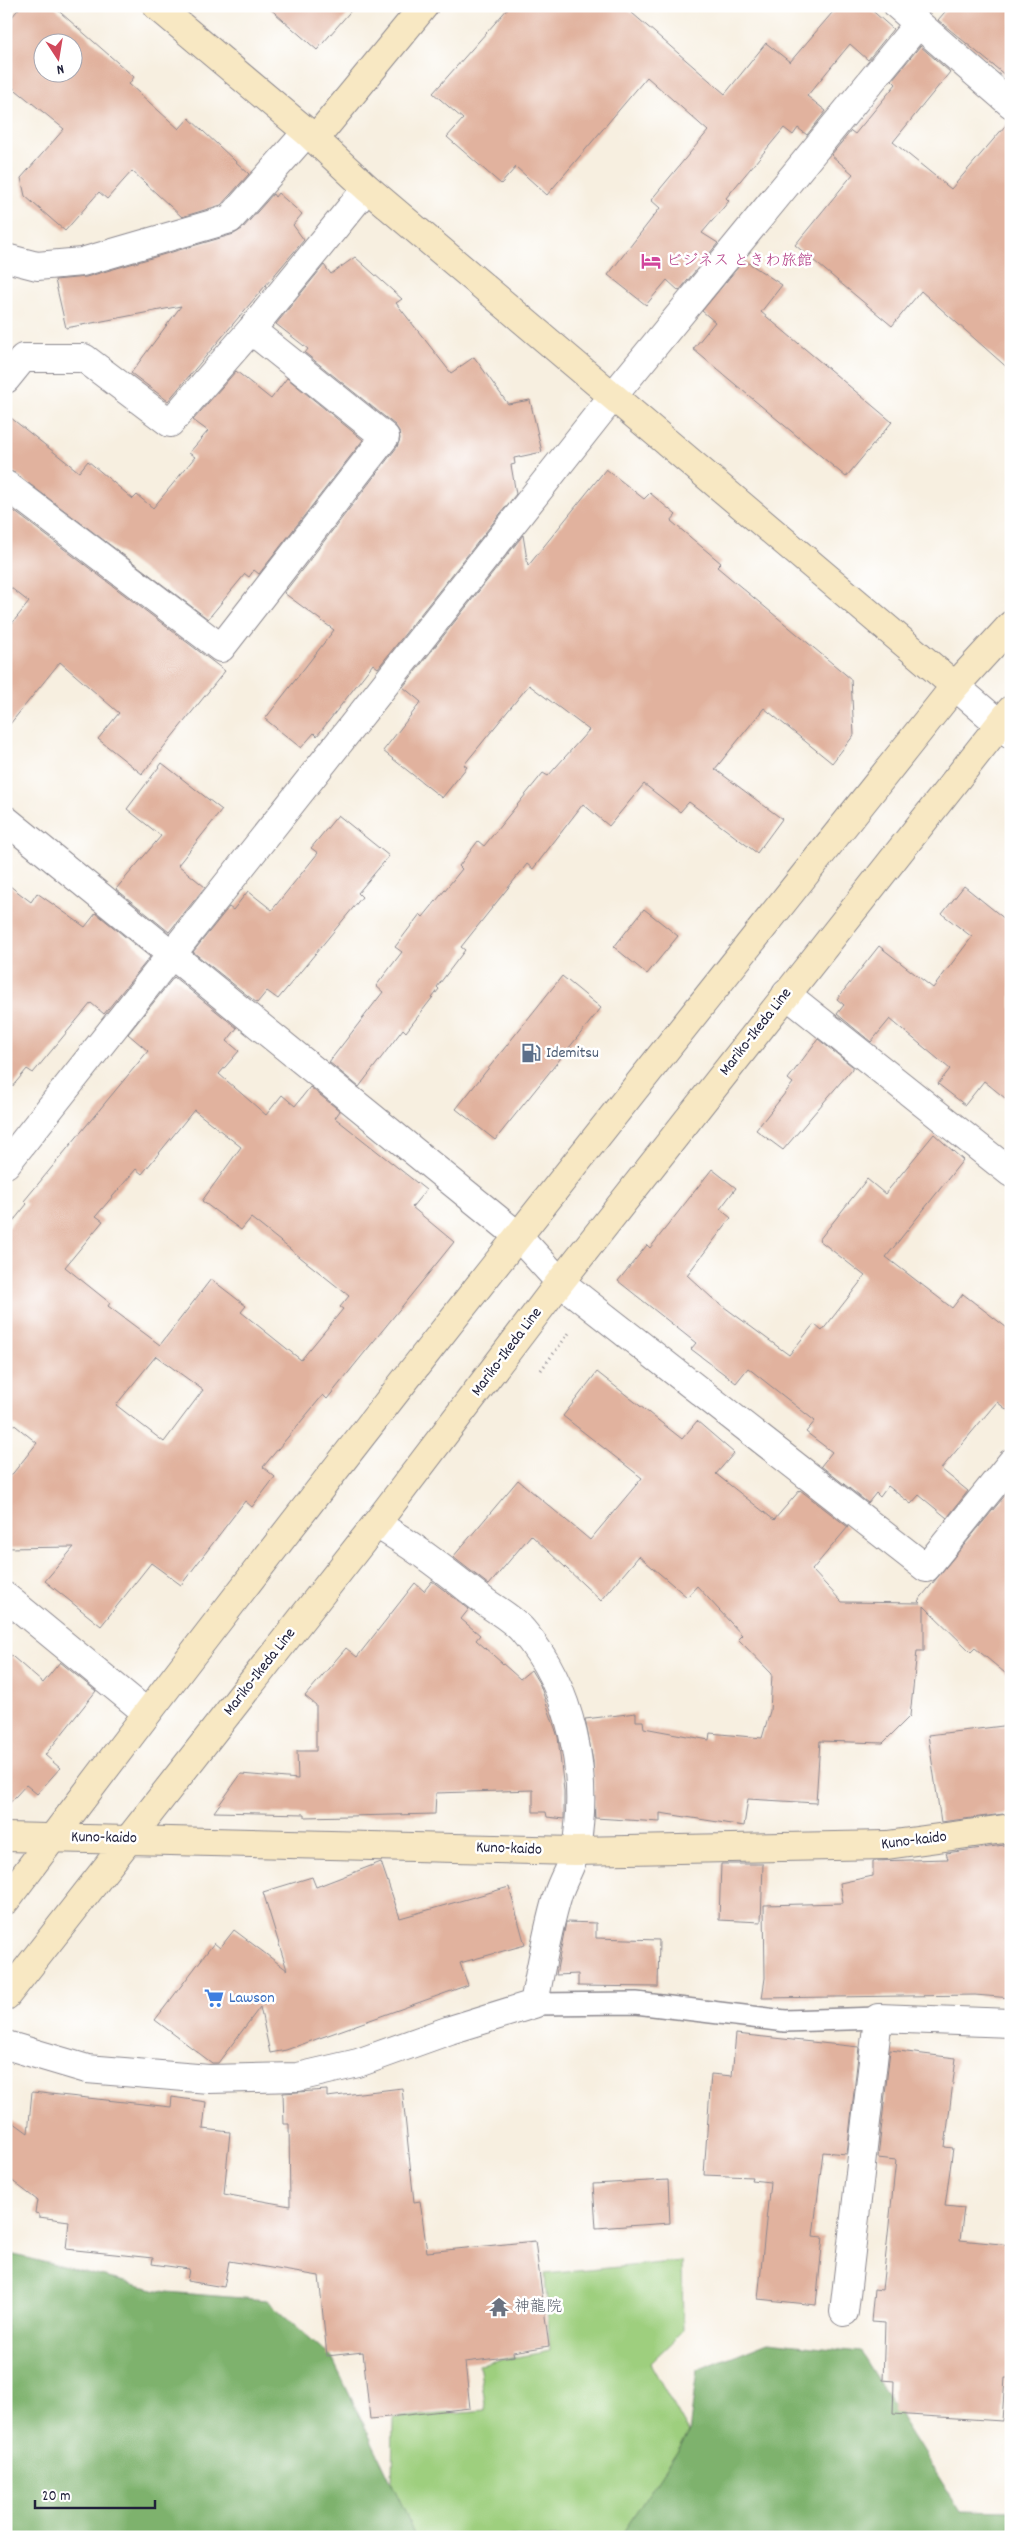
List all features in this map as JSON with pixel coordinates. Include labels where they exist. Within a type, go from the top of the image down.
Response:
[{"type":"street","points":[[157,6],[311,135],[367,188],[955,686],[1007,722]]},
{"type":"street","points":[[6,258],[38,266],[82,262],[230,219],[311,135],[424,6]]},
{"type":"street","points":[[898,6],[1011,104]]},
{"type":"street","points":[[6,1164],[612,396],[918,24]]},
{"type":"street","points":[[6,379],[23,358],[84,358],[170,423],[251,330],[367,188]]},
{"type":"street","points":[[6,485],[221,648],[385,437],[251,330]]},
{"type":"street","points":[[6,1900],[147,1713],[517,1235],[955,686],[1011,625]]},
{"type":"street","name":"Mariko-Ikeda Line","points":[[6,1996],[376,1524],[560,1282],[786,994],[1007,722]]},
{"type":"street","points":[[6,820],[517,1235],[560,1282],[926,1568],[1011,1464]]},
{"type":"street","points":[[786,994],[1011,1173]]},
{"type":"street","points":[[6,2045],[87,2069],[209,2079],[298,2077],[358,2062],[450,2030],[534,2004],[547,1934],[559,1891],[575,1851],[579,1827],[579,1772],[569,1718],[556,1679],[522,1630],[406,1541],[376,1524]]},
{"type":"street","points":[[6,1597],[147,1713]]},
{"type":"street","name":"Kuno-kaido","points":[[6,1837],[575,1851],[887,1845],[1011,1828]]},
{"type":"street","points":[[844,2312],[878,2018],[1011,2023]]},
{"type":"lane","points":[[534,2004],[636,2003],[785,2021],[878,2018]]},
{"type":"green space","points":[[6,2253],[166,2292],[267,2300],[332,2358],[405,2511],[415,2537],[6,2537]]},
{"type":"green space","points":[[682,2261],[683,2331],[650,2363],[689,2433],[620,2537],[415,2537],[392,2484],[393,2418],[486,2410],[479,2364],[550,2351],[545,2274]]},
{"type":"green space","points":[[768,2342],[860,2352],[960,2511],[1011,2512],[1011,2537],[620,2537],[689,2433],[697,2370]]},
{"type":"building","points":[[21,6],[53,6],[134,77],[129,84],[179,129],[189,118],[249,174],[221,205],[182,217],[132,171],[107,199],[99,192],[65,231],[25,196],[21,178],[64,129],[6,82],[6,24]]},
{"type":"building","points":[[267,6],[355,6],[317,50]]},
{"type":"building","points":[[510,6],[624,6],[725,94],[766,43],[790,62],[838,6],[867,6],[893,29],[868,60],[850,44],[807,96],[826,111],[807,135],[798,128],[793,135],[784,128],[726,198],[729,201],[702,233],[718,243],[679,291],[667,280],[646,305],[608,275],[660,208],[651,200],[708,131],[647,77],[547,195],[516,167],[501,184],[447,137],[463,119],[433,93]]},
{"type":"building","points":[[950,6],[1011,6],[1011,80],[938,20]]},
{"type":"building","points":[[920,46],[950,72],[893,142],[951,189],[1011,119],[1011,371],[921,291],[892,326],[795,245],[853,174],[831,155],[851,131],[855,134],[896,84],[892,80]]},
{"type":"building","points":[[278,193],[302,214],[293,225],[304,240],[168,401],[131,373],[181,306],[66,328],[55,280],[86,277],[234,234],[242,229],[273,194],[275,197]]},
{"type":"building","points":[[355,257],[402,299],[396,303],[451,373],[474,357],[508,404],[530,400],[542,452],[514,458],[515,464],[511,465],[516,494],[378,668],[373,664],[317,736],[314,733],[301,748],[265,719],[334,630],[284,593],[397,447],[400,439],[399,431],[395,425],[305,353],[308,349],[276,324],[324,265],[331,274]]},
{"type":"building","points":[[744,260],[782,285],[761,312],[892,422],[846,477],[693,349],[715,322],[702,311]]},
{"type":"building","points":[[236,371],[271,399],[287,378],[363,440],[259,574],[254,570],[249,577],[245,574],[208,619],[15,473],[6,470],[6,414],[79,472],[88,461],[133,499],[137,495],[153,508],[195,457],[189,453],[208,431],[193,420]]},
{"type":"building","points":[[606,469],[644,499],[650,493],[676,515],[671,521],[721,563],[717,567],[851,679],[854,735],[832,763],[764,708],[715,769],[782,819],[757,853],[689,802],[680,812],[644,784],[609,826],[583,804],[533,869],[527,864],[461,947],[465,950],[437,987],[439,989],[406,1032],[403,1029],[359,1087],[329,1062],[383,992],[376,986],[402,952],[395,947],[420,914],[423,917],[462,869],[459,866],[478,841],[484,846],[543,773],[548,776],[589,730],[529,685],[464,765],[467,767],[442,798],[383,751],[421,702],[403,687],[523,535],[528,566]]},
{"type":"building","points":[[6,505],[225,671],[142,774],[98,739],[119,713],[60,662],[6,729],[6,631],[29,602],[6,584]]},
{"type":"building","points":[[162,763],[222,810],[178,865],[205,887],[169,932],[116,889],[161,836],[127,809]]},
{"type":"building","points":[[338,815],[389,856],[358,893],[362,897],[278,999],[267,991],[257,1003],[193,952],[229,907],[233,910],[248,891],[272,910],[318,853],[311,848]]},
{"type":"building","points":[[6,883],[31,902],[37,893],[85,927],[96,913],[150,957],[104,1014],[91,1003],[33,1073],[27,1069],[6,1094]]},
{"type":"building","points":[[964,886],[1011,924],[1011,1103],[984,1081],[965,1105],[938,1084],[950,1069],[890,1019],[871,1042],[837,1014],[844,1005],[837,999],[879,946],[933,988],[972,937],[942,914]]},
{"type":"building","points":[[644,909],[678,936],[647,974],[614,947]]},
{"type":"building","points":[[562,976],[601,1008],[495,1140],[456,1109]]},
{"type":"building","points":[[174,977],[237,1028],[227,1041],[239,1051],[219,1074],[266,1115],[282,1095],[295,1106],[310,1087],[340,1111],[335,1118],[426,1190],[412,1207],[454,1242],[327,1399],[323,1395],[263,1467],[275,1477],[252,1507],[245,1501],[181,1585],[151,1563],[101,1626],[45,1581],[74,1547],[6,1548],[6,1482],[37,1443],[6,1418],[6,1230],[27,1204],[24,1201],[148,1051],[128,1034]],"holes":[[[194,1110],[241,1147],[202,1201],[241,1230],[251,1218],[349,1296],[340,1307],[343,1309],[301,1360],[241,1312],[246,1306],[211,1279],[160,1345],[108,1306],[110,1303],[65,1267],[103,1221],[96,1216],[136,1169],[142,1174]],[[156,1356],[203,1390],[164,1442],[116,1405]]]},
{"type":"building","points":[[818,1039],[852,1066],[852,1069],[783,1150],[756,1130],[793,1083],[788,1079]]},
{"type":"building","points":[[934,1134],[963,1160],[886,1257],[952,1308],[963,1294],[1011,1331],[1011,1413],[997,1402],[941,1469],[968,1491],[947,1518],[919,1495],[911,1504],[888,1486],[880,1497],[876,1493],[868,1503],[821,1466],[832,1452],[806,1432],[815,1421],[748,1368],[736,1383],[691,1349],[696,1343],[618,1281],[647,1245],[650,1248],[712,1169],[736,1188],[720,1209],[731,1218],[687,1275],[712,1298],[789,1355],[814,1324],[822,1331],[865,1276],[819,1240],[867,1179],[885,1194]]},
{"type":"building","points":[[597,1372],[682,1439],[697,1421],[734,1453],[716,1474],[774,1520],[800,1490],[848,1527],[812,1570],[842,1602],[920,1603],[918,1601],[1011,1488],[1011,1678],[975,1648],[971,1652],[924,1606],[924,1651],[917,1651],[910,1716],[883,1743],[820,1741],[816,1803],[748,1799],[744,1826],[660,1813],[660,1822],[595,1818],[593,1761],[585,1719],[636,1713],[636,1721],[643,1721],[644,1728],[709,1740],[710,1733],[762,1738],[770,1711],[772,1674],[738,1639],[742,1635],[697,1586],[687,1597],[639,1556],[601,1601],[531,1535],[489,1585],[453,1557],[518,1480],[590,1540],[642,1478],[563,1416]]},
{"type":"building","points":[[432,1581],[469,1609],[461,1619],[480,1635],[476,1640],[520,1679],[531,1670],[540,1685],[558,1737],[564,1791],[564,1819],[547,1817],[546,1812],[533,1812],[533,1790],[436,1793],[435,1814],[305,1817],[305,1814],[214,1812],[241,1774],[298,1779],[297,1751],[316,1751],[316,1705],[305,1696],[346,1648],[357,1657],[415,1583],[424,1591]]},
{"type":"building","points":[[6,1651],[43,1683],[60,1662],[96,1691],[45,1755],[60,1768],[37,1794],[26,1785],[6,1807]]},
{"type":"building","points":[[1011,1725],[1011,1813],[941,1822],[928,1735]]},
{"type":"building","points":[[1011,1844],[1011,1998],[975,1995],[762,1998],[765,1978],[764,1905],[843,1903],[840,1883],[873,1876],[873,1861],[948,1859],[946,1853]]},
{"type":"building","points":[[381,1862],[400,1918],[509,1887],[525,1945],[460,1963],[468,1985],[286,2050],[270,2053],[260,2007],[218,2063],[212,2063],[155,2020],[214,1943],[220,1948],[234,1930],[287,1970],[263,1892],[312,1877],[316,1887]]},
{"type":"building","points":[[721,1864],[763,1864],[761,1922],[719,1920]]},
{"type":"building","points":[[566,1922],[596,1923],[596,1938],[659,1940],[658,1987],[578,1986],[578,1974],[556,1975]]},
{"type":"building","points":[[736,2034],[859,2047],[847,2154],[823,2152],[813,2236],[823,2237],[816,2305],[758,2299],[770,2182],[751,2180],[752,2177],[704,2175],[711,2074],[732,2076]]},
{"type":"building","points":[[890,2050],[956,2058],[945,2147],[953,2148],[945,2206],[964,2208],[960,2240],[1011,2245],[1011,2378],[1005,2378],[1002,2421],[893,2414],[894,2381],[883,2380],[885,2323],[871,2322],[874,2289],[882,2290],[896,2160],[878,2158]]},
{"type":"building","points":[[402,2088],[414,2202],[420,2201],[427,2252],[535,2241],[549,2346],[513,2352],[514,2356],[465,2362],[470,2408],[370,2419],[363,2352],[327,2356],[319,2276],[229,2261],[224,2287],[187,2281],[189,2269],[152,2264],[153,2258],[66,2249],[69,2221],[39,2217],[39,2214],[35,2213],[37,2200],[6,2176],[6,2117],[28,2133],[32,2092],[171,2107],[172,2097],[206,2102],[203,2129],[230,2132],[224,2194],[290,2206],[289,2124],[284,2124],[283,2093],[327,2090],[327,2097]]},
{"type":"building","points":[[668,2180],[670,2223],[596,2228],[593,2184]]},
{"type":"place","name":"ビジネス ときわ旅館","points":[[651,261]]},
{"type":"place","name":"Idemitsu","points":[[531,1053]]},
{"type":"place","name":"Lawson","points":[[214,1998]]},
{"type":"place","name":"神龍院","points":[[499,2307]]}]
